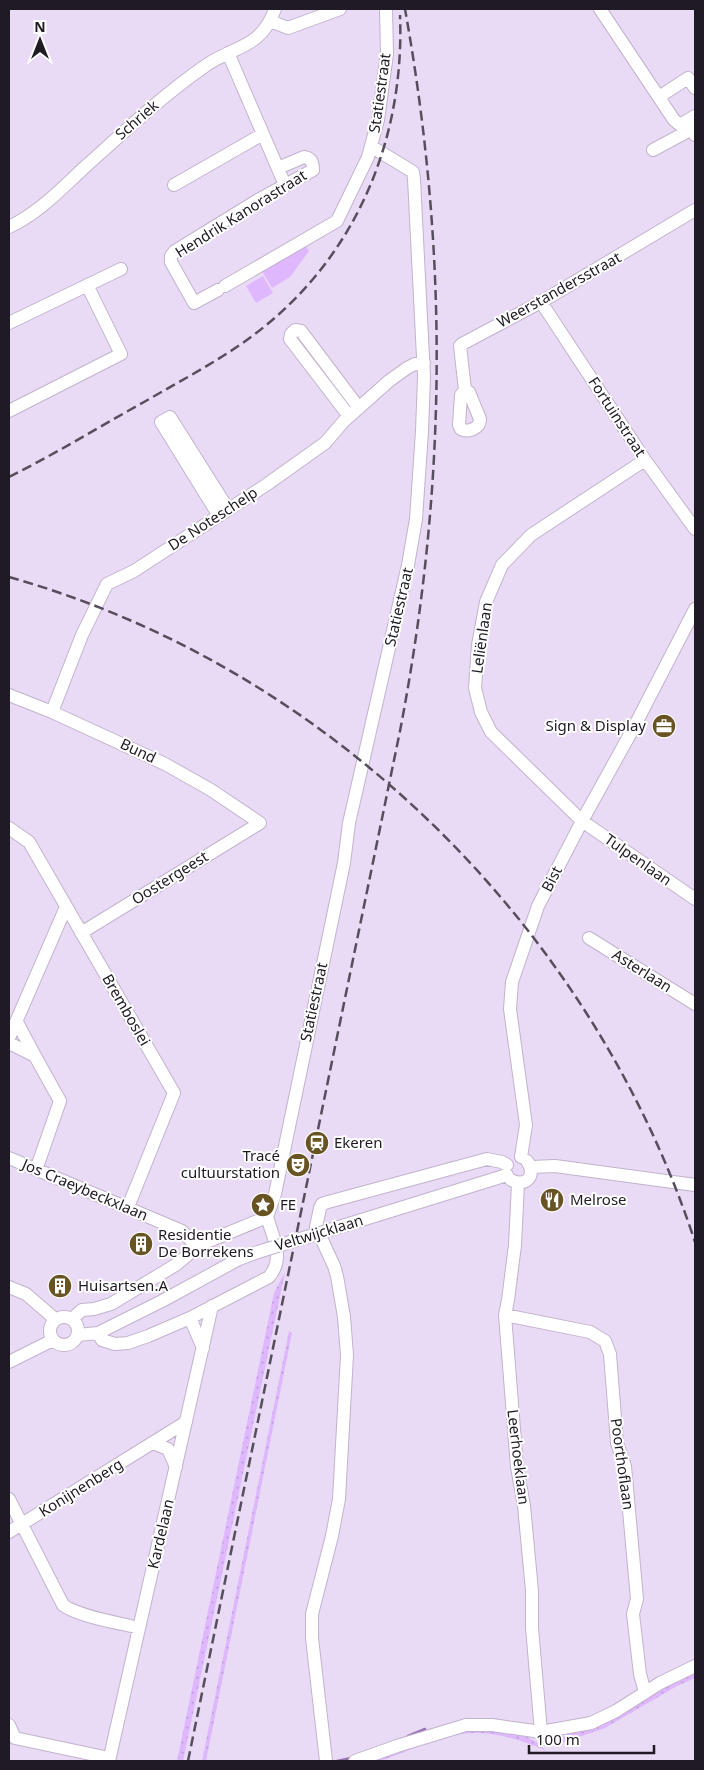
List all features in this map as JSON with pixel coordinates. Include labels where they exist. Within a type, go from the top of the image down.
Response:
[{"type":"street","name":"Schriek","points":[[9,227],[36,212],[152,107],[193,74],[228,53],[252,42],[262,33],[276,9]]},
{"type":"street","points":[[270,21],[288,28],[340,9]]},
{"type":"street","name":"Statiestraat","points":[[267,1217],[275,1194],[342,873],[349,823],[413,541],[422,440],[424,363],[414,178],[413,172],[372,147],[386,73],[386,9]]},
{"type":"street","points":[[600,9],[674,120],[694,132]]},
{"type":"street","points":[[228,53],[285,185]]},
{"type":"street","points":[[659,97],[688,78],[695,88]]},
{"type":"street","points":[[680,125],[695,116]]},
{"type":"street","points":[[653,150],[694,132]]},
{"type":"street","points":[[174,185],[263,134]]},
{"type":"street","name":"Hendrik Kanorastraat","points":[[278,168],[304,156],[312,160],[313,170],[175,251],[171,256],[171,262],[194,303],[338,221],[372,147]]},
{"type":"street","name":"Weerstandersstraat","points":[[465,390],[460,346],[465,342],[541,302],[695,210]]},
{"type":"street","points":[[9,323],[121,269]]},
{"type":"street","points":[[9,411],[121,354],[87,285]]},
{"type":"street","name":"Fortuinstraat","points":[[541,302],[645,460],[695,529]]},
{"type":"street","points":[[295,330],[301,331],[354,412],[290,339],[295,330]]},
{"type":"street","name":"De Noteschelp","points":[[52,712],[82,635],[107,584],[134,571],[325,443],[354,412],[389,381],[407,368],[415,364],[424,363]]},
{"type":"street","points":[[170,417],[223,513],[161,422],[170,417]]},
{"type":"street","name":"Leliënlaan","points":[[582,821],[491,732],[481,712],[475,688],[478,645],[486,602],[502,565],[531,535],[645,460]]},
{"type":"street","name":"Bist","points":[[521,1157],[526,1125],[510,1009],[512,982],[538,906],[695,609]]},
{"type":"street","name":"Bund","points":[[9,694],[165,764],[211,790],[260,822]]},
{"type":"street","name":"Tulpenlaan","points":[[582,821],[695,899]]},
{"type":"street","name":"Oostergeest","points":[[81,933],[260,822]]},
{"type":"street","name":"Bremboslei","points":[[9,828],[28,842],[174,1093],[128,1207]]},
{"type":"street","points":[[9,1038],[66,907]]},
{"type":"street","name":"Asterlaan","points":[[589,938],[695,1004]]},
{"type":"street","points":[[17,1022],[60,1101],[36,1170]]},
{"type":"street","points":[[9,1043],[35,1056]]},
{"type":"street","points":[[507,1170],[512,1159],[521,1157],[528,1161],[532,1167],[531,1175],[526,1181],[518,1183]]},
{"type":"street","name":"Jos Craeybeckxlaan","points":[[9,1158],[182,1231],[197,1247]]},
{"type":"street","name":"Veltwijcklaan","points":[[326,1761],[312,1638],[312,1614],[332,1536],[339,1498],[347,1355],[344,1317],[337,1276],[316,1227],[320,1208],[322,1204],[328,1202],[487,1159],[502,1162],[511,1181],[518,1183]]},
{"type":"street","points":[[532,1167],[555,1166],[695,1185]]},
{"type":"street","name":"Veltwijcklaan","points":[[55,1319],[62,1316],[76,1327],[98,1333],[239,1259],[507,1170]]},
{"type":"street","name":"Leerhoeklaan","points":[[518,1183],[514,1245],[508,1300],[504,1315],[516,1467],[524,1506],[532,1591],[532,1628],[541,1732]]},
{"type":"street","name":"Veltwijcklaan","points":[[9,1362],[53,1340],[57,1343],[68,1345],[74,1341],[76,1327],[82,1310],[111,1304],[176,1264],[235,1220],[254,1214],[267,1217]]},
{"type":"street","points":[[98,1333],[102,1340],[115,1344],[128,1343],[190,1318],[264,1280],[271,1275],[276,1267],[278,1252],[267,1217]]},
{"type":"street","points":[[9,1287],[26,1294],[55,1319],[50,1328],[50,1335],[53,1340]]},
{"type":"street","name":"Kardelaan","points":[[109,1760],[212,1306]]},
{"type":"street","name":"Poorthoflaan","points":[[504,1315],[590,1332],[606,1341],[610,1354],[617,1443],[625,1466],[637,1599],[633,1614],[640,1674],[645,1692]]},
{"type":"street","points":[[190,1318],[203,1348]]},
{"type":"street","name":"Veltwijcklaan","points":[[76,1327],[114,1325]]},
{"type":"street","name":"Konijnenberg","points":[[9,1532],[186,1422]]},
{"type":"street","points":[[153,1443],[168,1449],[176,1467]]},
{"type":"street","points":[[9,1499],[63,1605],[68,1609],[81,1613],[139,1628]]},
{"type":"street","points":[[355,1761],[454,1727],[466,1725],[492,1725],[541,1732],[591,1723],[616,1711],[660,1683],[695,1666]]},
{"type":"street","points":[[9,1725],[15,1738],[109,1760]]},
{"type":"shaded area","points":[[305,245],[309,251],[290,277],[272,288],[262,271]]},
{"type":"shaded area","points":[[263,276],[273,293],[256,303],[246,286]]},
{"type":"shaded area","points":[[285,1272],[183,1761],[177,1761],[274,1293]]},
{"type":"shaded area","points":[[289,1331],[292,1333],[206,1761],[202,1761]]},
{"type":"shaded area","points":[[695,1672],[695,1678],[677,1686],[605,1728],[559,1744],[560,1740],[566,1735],[589,1729]]},
{"type":"shaded area","points":[[484,1730],[518,1734],[533,1740],[546,1751],[499,1735],[473,1733],[449,1736],[380,1761],[368,1761],[451,1732]]},
{"type":"waterway","points":[[408,1736],[425,1729]]},
{"type":"waterway","points":[[337,1761],[351,1758]]},
{"type":"railway","points":[[188,1761],[400,731],[416,640],[427,549],[434,460],[437,370],[435,281],[429,191],[419,101],[405,9]]},
{"type":"railway","points":[[9,477],[185,379],[238,346],[287,307],[318,272],[345,235],[366,195],[382,153],[393,108],[399,62],[400,15]]},
{"type":"railway","points":[[9,577],[126,618],[237,675],[340,744],[433,825],[517,917],[589,1018],[649,1127],[695,1242]]},
{"type":"place","name":"Sign & Display","points":[[664,726]]},
{"type":"place","name":"Ekeren","points":[[317,1143]]},
{"type":"place","name":"Tracé cultuurstation","points":[[298,1165]]},
{"type":"place","name":"Melrose","points":[[552,1200]]},
{"type":"place","name":"FE","points":[[263,1205]]},
{"type":"place","name":"Residentie De Borrekens","points":[[141,1244]]},
{"type":"place","name":"Huisartsen.A","points":[[60,1286]]}]
